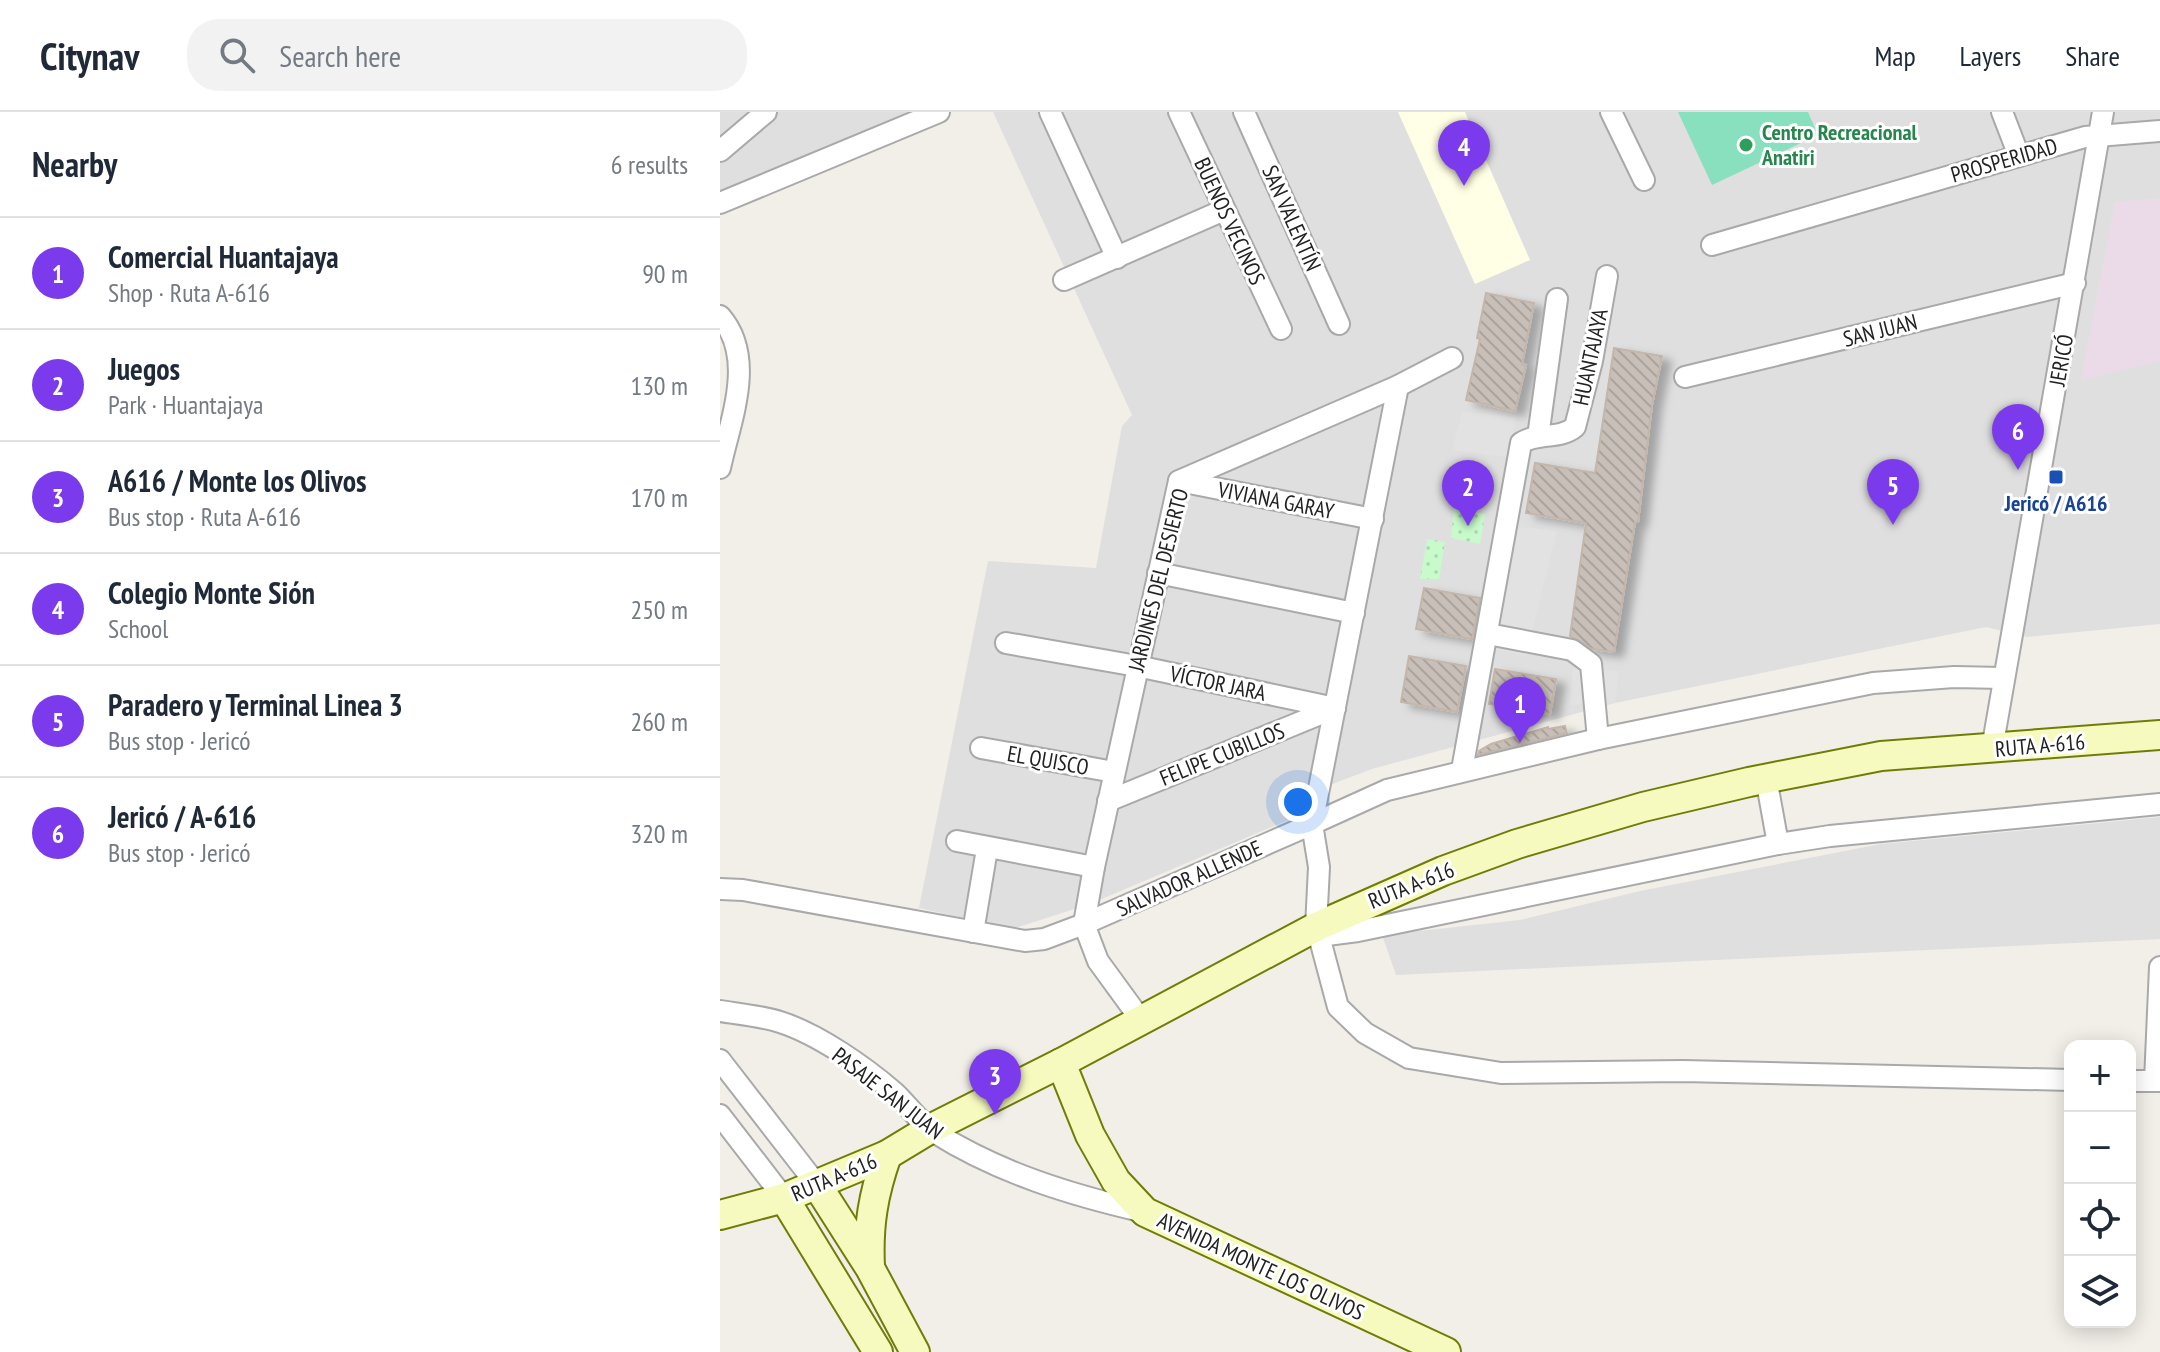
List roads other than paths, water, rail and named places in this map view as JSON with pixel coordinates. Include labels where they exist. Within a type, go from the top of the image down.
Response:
[{"type":"main road","name":"RUTA A-616","points":[[720,1215],[784,1198],[887,1155],[930,1129],[1318,932],[1443,871],[1517,844],[1643,807],[1766,778],[1881,756],[2160,735]]},
{"type":"main road","name":"AVENIDA MONTE LOS OLIVOS","points":[[1061,1063],[1090,1135],[1116,1181],[1145,1212],[1446,1352]]},
{"type":"main road","points":[[870,1268],[868,1229],[874,1191],[887,1155]]},
{"type":"main road","points":[[817,1185],[870,1268],[915,1352]]},
{"type":"main road","points":[[784,1198],[878,1352]]},
{"type":"street","points":[[720,151],[766,112]]},
{"type":"street","points":[[724,202],[939,112]]},
{"type":"street","points":[[1050,112],[1117,258]]},
{"type":"street","name":"BUENOS VECINOS","points":[[1179,112],[1281,329]]},
{"type":"street","name":"SAN VALENTÍN","points":[[1244,112],[1339,324]]},
{"type":"street","points":[[1611,112],[1644,180]]},
{"type":"street","points":[[2002,112],[2019,156]]},
{"type":"street","name":"JERICÓ","points":[[1992,749],[2103,112]]},
{"type":"street","name":"PROSPERIDAD","points":[[1712,245],[2101,135],[2160,131]]},
{"type":"street","points":[[1064,280],[1224,210]]},
{"type":"street","name":"HUANTAJAYA","points":[[1538,437],[1563,435],[1575,427],[1592,361],[1607,276]]},
{"type":"street","name":"SAN JUAN","points":[[1685,377],[2075,283]]},
{"type":"street","points":[[1462,770],[1521,443],[1538,437],[1557,299]]},
{"type":"street","points":[[720,316],[739,351],[739,380],[720,468]]},
{"type":"street","name":"JARDINES DEL DESIERTO","points":[[1084,924],[1114,772],[1179,481],[1398,386],[1452,358]]},
{"type":"street","points":[[1398,386],[1312,824],[1319,867],[1318,932],[1338,1007],[1365,1033],[1409,1058],[1501,1073],[1683,1071],[2064,1080]]},
{"type":"street","name":"VIVIANA GARAY","points":[[1179,481],[1373,519]]},
{"type":"street","points":[[1158,573],[1354,613]]},
{"type":"street","points":[[1488,634],[1572,650],[1591,664],[1598,739]]},
{"type":"street","name":"VÍCTOR JARA","points":[[1006,643],[1137,666],[1335,708]]},
{"type":"street","points":[[1312,824],[1387,790],[1598,739],[1873,683],[1954,677],[2003,678]]},
{"type":"street","name":"FELIPE CUBILLOS","points":[[1108,801],[1335,708]]},
{"type":"street","name":"EL QUISCO","points":[[981,748],[1114,772]]},
{"type":"street","points":[[1766,778],[1778,844]]},
{"type":"street","points":[[1318,932],[1358,931],[1778,844],[1830,836],[2160,804]]},
{"type":"street","name":"SALVADOR ALLENDE","points":[[720,889],[743,890],[1035,941],[1084,924],[1312,824]]},
{"type":"street","points":[[957,841],[1094,867]]},
{"type":"street","points":[[973,932],[987,849]]},
{"type":"street","points":[[1084,924],[1098,961],[1141,1020]]},
{"type":"street","points":[[2136,1081],[2157,1081],[2160,967]]},
{"type":"street","name":"PASAJE SAN JUAN","points":[[720,1011],[780,1022],[850,1059],[894,1093],[930,1129],[976,1157],[1052,1187],[1145,1212]]},
{"type":"street","points":[[720,1060],[817,1185]]},
{"type":"street","points":[[720,1115],[784,1198]]},
{"type":"place","name":"Centro Recreacional Anatiri","points":[[1746,145]]},
{"type":"place","name":"Colegio Monte Sión","points":[[1464,186]]},
{"type":"place","name":"Jericó / A-616","points":[[2018,470]]},
{"type":"place","name":"Jericó / A616","points":[[2056,477]]},
{"type":"place","name":"Paradero y Terminal Linea 3","points":[[1893,525]]},
{"type":"place","name":"Juegos","points":[[1468,526]]},
{"type":"place","name":"Comercial Huantajaya","points":[[1520,743]]},
{"type":"place","name":"A616 / Monte los Olivos","points":[[995,1115]]}]
